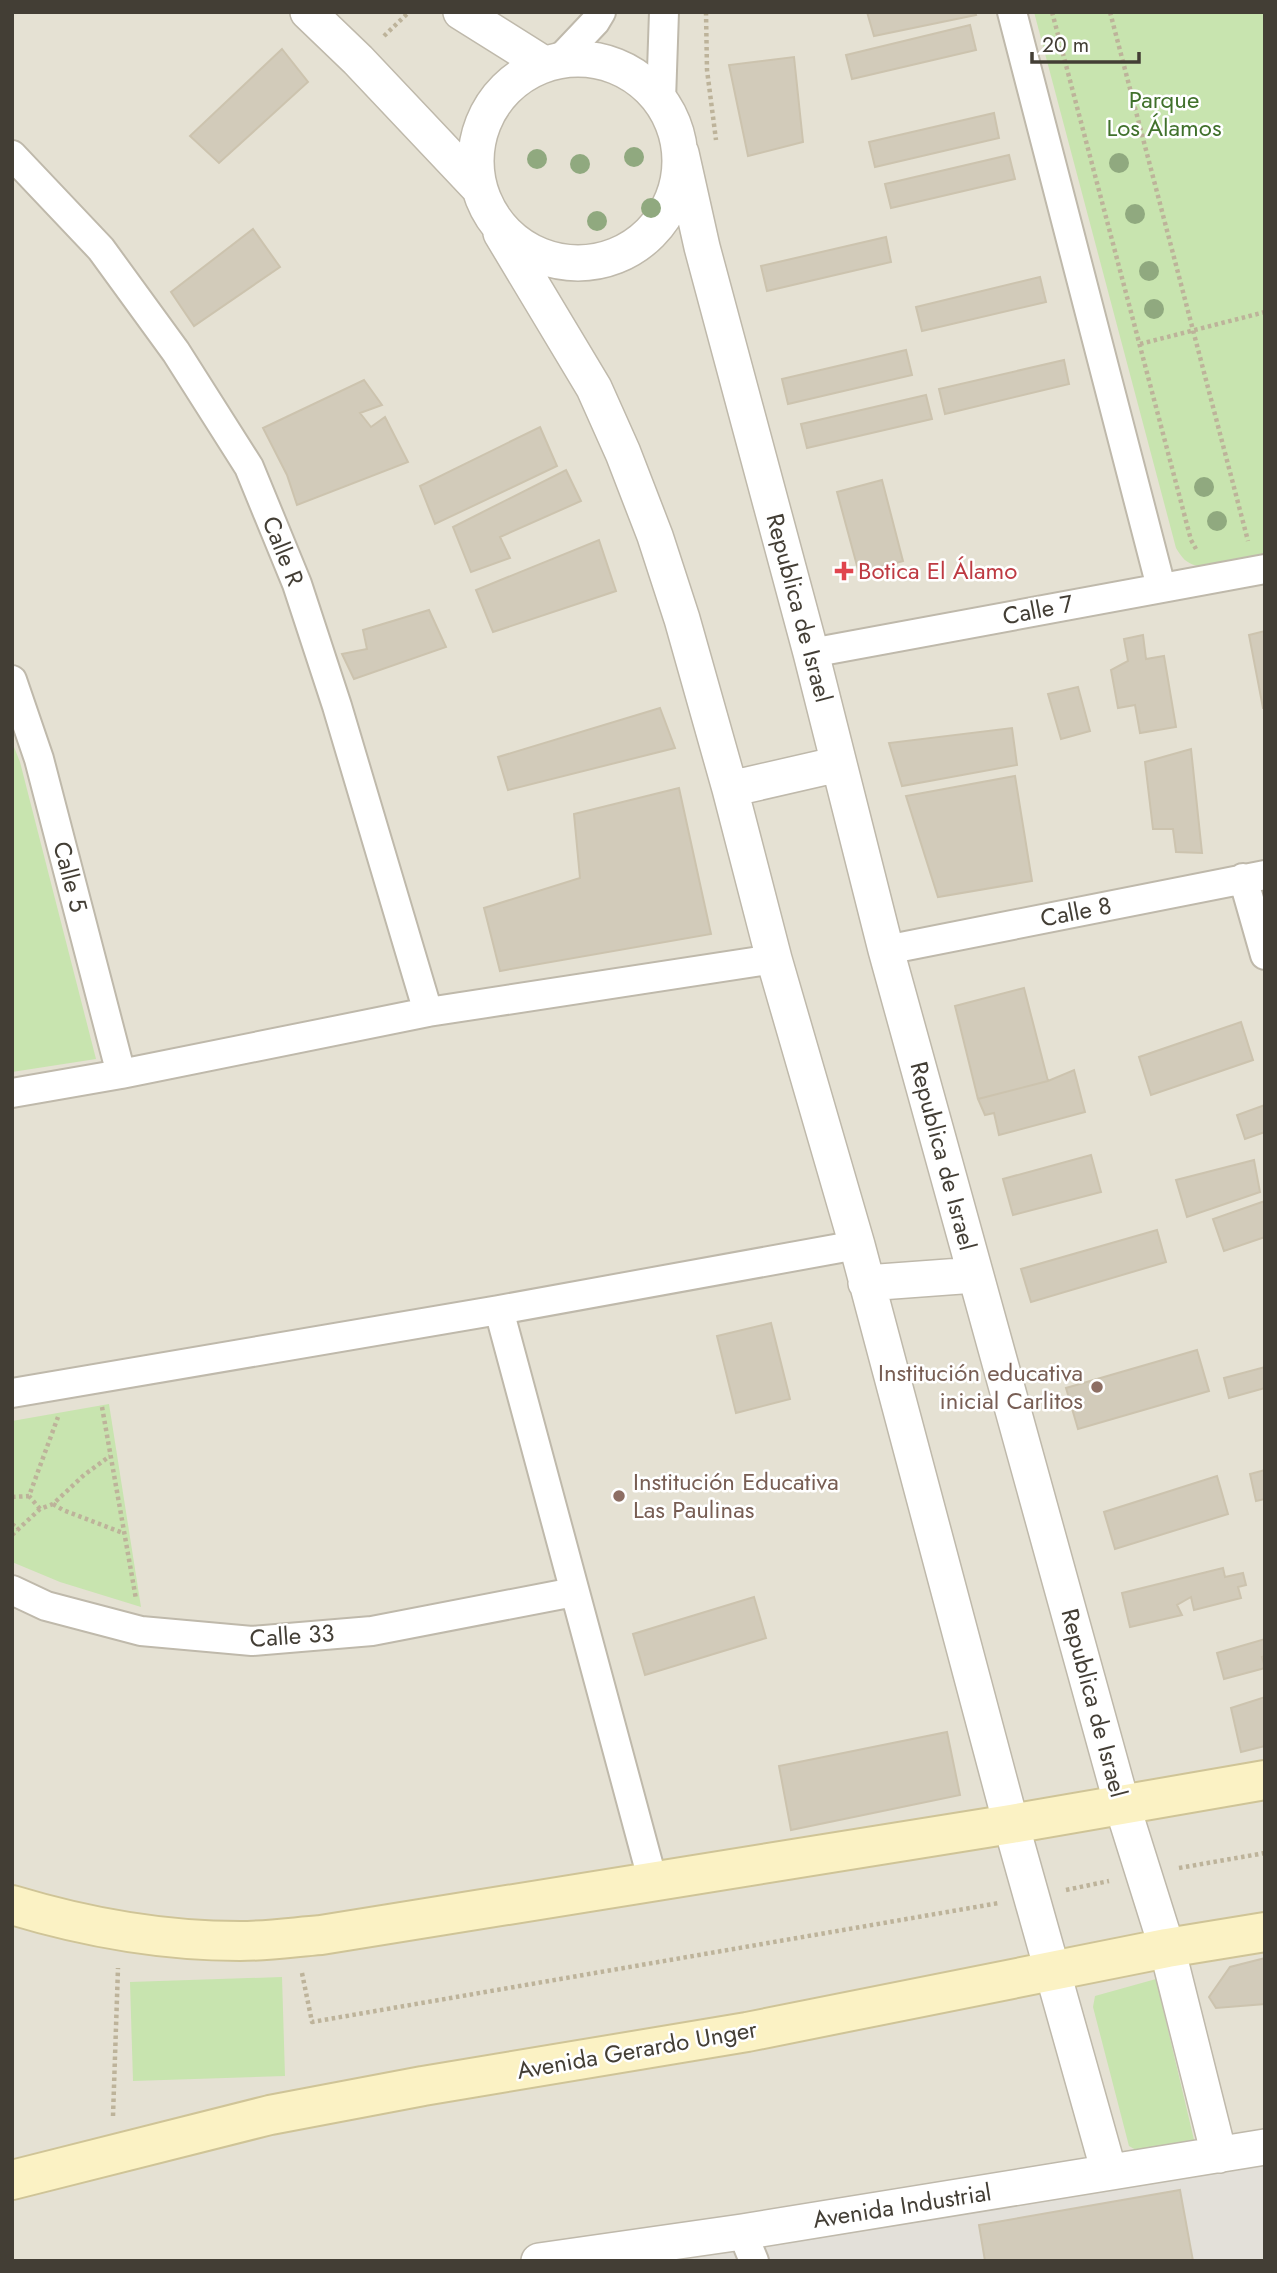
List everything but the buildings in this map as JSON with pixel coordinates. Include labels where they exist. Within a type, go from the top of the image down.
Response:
[{"type":"main road","points":[[12,1905],[67,1922],[119,1932],[173,1938],[243,1941],[321,1935],[1011,1824],[1265,1780]]},
{"type":"main road","name":"Avenida Gerardo Unger","points":[[12,2180],[270,2115],[423,2086],[747,2032],[1167,1948],[1265,1932]]},
{"type":"street","points":[[308,12],[358,60],[478,187]]},
{"type":"street","points":[[461,12],[552,61],[589,58],[617,65],[642,80],[661,100],[675,125],[681,153],[677,187],[664,216],[642,241],[614,257],[581,263],[548,259],[501,233]]},
{"type":"street","points":[[601,12],[595,22],[552,61],[516,79],[495,101],[481,128],[476,159],[478,187],[488,213],[594,388],[655,536],[682,619],[774,959],[857,1245],[1011,1824],[1109,2172]]},
{"type":"street","points":[[661,100],[664,12]]},
{"type":"street","points":[[1012,12],[1161,587]]},
{"type":"street","name":"Republica de Israel","points":[[681,153],[702,247],[887,950],[1122,1805],[1167,1948],[1219,2155]]},
{"type":"street","name":"Calle R","points":[[12,155],[100,249],[176,352],[250,467],[305,608],[428,1012]]},
{"type":"street","name":"Calle 7","points":[[811,653],[1161,587],[1257,559]]},
{"type":"street","name":"Calle 5","points":[[12,680],[38,759],[121,1074]]},
{"type":"street","points":[[730,789],[839,764]]},
{"type":"street","points":[[1254,877],[1265,955]]},
{"type":"street","name":"Calle 8","points":[[887,950],[1254,877]]},
{"type":"street","points":[[12,1093],[121,1074],[428,1012],[774,959]]},
{"type":"street","points":[[12,1393],[499,1310],[857,1245]]},
{"type":"street","points":[[866,1283],[975,1275]]},
{"type":"street","points":[[499,1310],[653,1882]]},
{"type":"street","name":"Calle 33","points":[[12,1590],[46,1606],[141,1631],[252,1641],[372,1631],[574,1592]]},
{"type":"street","name":"Avenida Industrial","points":[[539,2261],[748,2246],[1109,2172],[1265,2147]]},
{"type":"path","points":[[706,12],[707,70],[718,153]]},
{"type":"path","points":[[1052,12],[1191,540],[1197,551]]},
{"type":"path","points":[[1110,12],[1193,331],[1257,559]]},
{"type":"path","points":[[1140,344],[1265,312]]},
{"type":"path","points":[[102,1409],[136,1602]]},
{"type":"path","points":[[29,1496],[58,1417]]},
{"type":"path","points":[[12,1535],[40,1509],[53,1504],[84,1475],[110,1456]]},
{"type":"path","points":[[12,1497],[29,1496]]},
{"type":"path","points":[[29,1496],[40,1509]]},
{"type":"path","points":[[53,1504],[124,1533]]},
{"type":"path","points":[[12,1524],[18,1529]]},
{"type":"path","points":[[300,1962],[312,2022],[1031,1897],[1265,1853]]},
{"type":"path","points":[[111,2155],[119,1932]]},
{"type":"shaded area","points":[[12,12],[1265,12],[1265,2151],[589,2261],[12,2261]]},
{"type":"shaded area","points":[[1265,2154],[1265,2261],[632,2261]]},
{"type":"green space","name":"Parque Los Álamos","points":[[1034,12],[1265,12],[1265,556],[1197,566],[1185,560],[1176,548]]},
{"type":"green space","points":[[12,742],[20,762],[96,1059],[12,1072]]},
{"type":"green space","points":[[109,1404],[141,1607],[60,1582],[12,1562],[12,1421]]},
{"type":"green space","points":[[282,1977],[285,2076],[133,2081],[130,1982]]},
{"type":"green space","points":[[1156,1979],[1195,2144],[1143,2154],[1129,2146],[1093,2007],[1095,1996]]},
{"type":"place","name":"Botica El Álamo","points":[[844,571]]},
{"type":"place","name":"Institución educativa inicial Carlitos","points":[[1097,1387]]},
{"type":"place","name":"Institución Educativa Las Paulinas","points":[[619,1496]]}]
